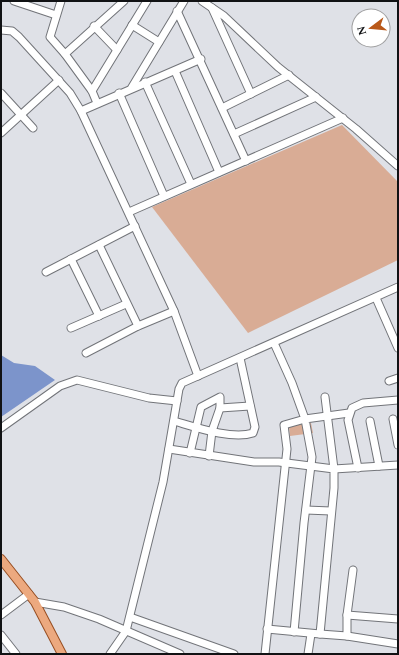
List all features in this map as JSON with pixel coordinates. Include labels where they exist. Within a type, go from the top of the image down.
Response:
[{"type":"main road","points":[[1,559],[35,602],[62,654]]},
{"type":"street","points":[[14,1],[34,4],[56,15]]},
{"type":"street","points":[[61,1],[50,37],[65,54],[92,91],[97,103]]},
{"type":"street","points":[[65,54],[94,26],[124,1]]},
{"type":"street","points":[[92,91],[147,1]]},
{"type":"street","points":[[132,87],[184,1]]},
{"type":"street","points":[[202,1],[224,16],[288,75],[343,118],[398,166]]},
{"type":"street","points":[[211,8],[251,94]]},
{"type":"street","points":[[178,11],[246,160]]},
{"type":"street","points":[[132,25],[159,42]]},
{"type":"street","points":[[94,26],[117,50]]},
{"type":"street","points":[[1,30],[12,32],[19,37],[70,93],[81,111],[174,311],[198,376]]},
{"type":"street","points":[[81,111],[132,87],[175,71],[201,59]]},
{"type":"street","points":[[175,71],[219,172]]},
{"type":"street","points":[[222,108],[288,75]]},
{"type":"street","points":[[1,132],[59,80]]},
{"type":"street","points":[[145,82],[191,184]]},
{"type":"street","points":[[1,93],[20,116],[33,128]]},
{"type":"street","points":[[119,93],[164,196]]},
{"type":"street","points":[[234,134],[316,97]]},
{"type":"street","points":[[129,212],[343,118]]},
{"type":"street","points":[[46,272],[135,226]]},
{"type":"street","points":[[99,245],[126,304],[138,326]]},
{"type":"street","points":[[71,259],[99,316]]},
{"type":"street","points":[[110,654],[126,631],[130,617],[163,482],[177,401],[182,383],[398,287]]},
{"type":"street","points":[[376,298],[398,348]]},
{"type":"street","points":[[71,328],[126,304]]},
{"type":"street","points":[[86,353],[138,326],[174,311]]},
{"type":"street","points":[[274,343],[292,383],[305,419],[312,457],[294,632]]},
{"type":"street","points":[[174,421],[212,431],[241,435],[253,433],[255,427],[240,358]]},
{"type":"street","points":[[389,381],[398,378]]},
{"type":"street","points":[[1,428],[60,386],[77,380],[149,398],[177,401]]},
{"type":"street","points":[[190,453],[201,407],[220,397],[220,408],[212,431],[209,456]]},
{"type":"street","points":[[320,634],[334,468],[325,398]]},
{"type":"street","points":[[358,468],[350,435],[348,420],[349,413],[352,408],[357,405],[398,400]]},
{"type":"street","points":[[220,408],[250,406]]},
{"type":"street","points":[[265,654],[286,464],[287,449],[284,425],[305,419],[349,413]]},
{"type":"street","points":[[393,419],[398,444]]},
{"type":"street","points":[[370,421],[380,466]]},
{"type":"street","points":[[169,449],[254,462],[278,462],[311,467],[358,468],[398,465]]},
{"type":"street","points":[[306,510],[331,511]]},
{"type":"street","points":[[347,636],[347,615],[353,570]]},
{"type":"street","points":[[1,614],[29,594]]},
{"type":"street","points":[[35,602],[64,606],[180,654]]},
{"type":"street","points":[[347,615],[398,619]]},
{"type":"street","points":[[130,617],[234,654]]},
{"type":"street","points":[[267,629],[347,636],[398,644]]},
{"type":"street","points":[[308,654],[311,634]]},
{"type":"street","points":[[1,635],[16,654]]},
{"type":"shaded area","points":[[342,125],[398,182],[398,260],[248,333],[152,207]]},
{"type":"shaded area","points":[[311,423],[313,433],[290,436],[289,426]]},
{"type":"water","points":[[1,355],[14,363],[35,366],[55,380],[1,417]]}]
